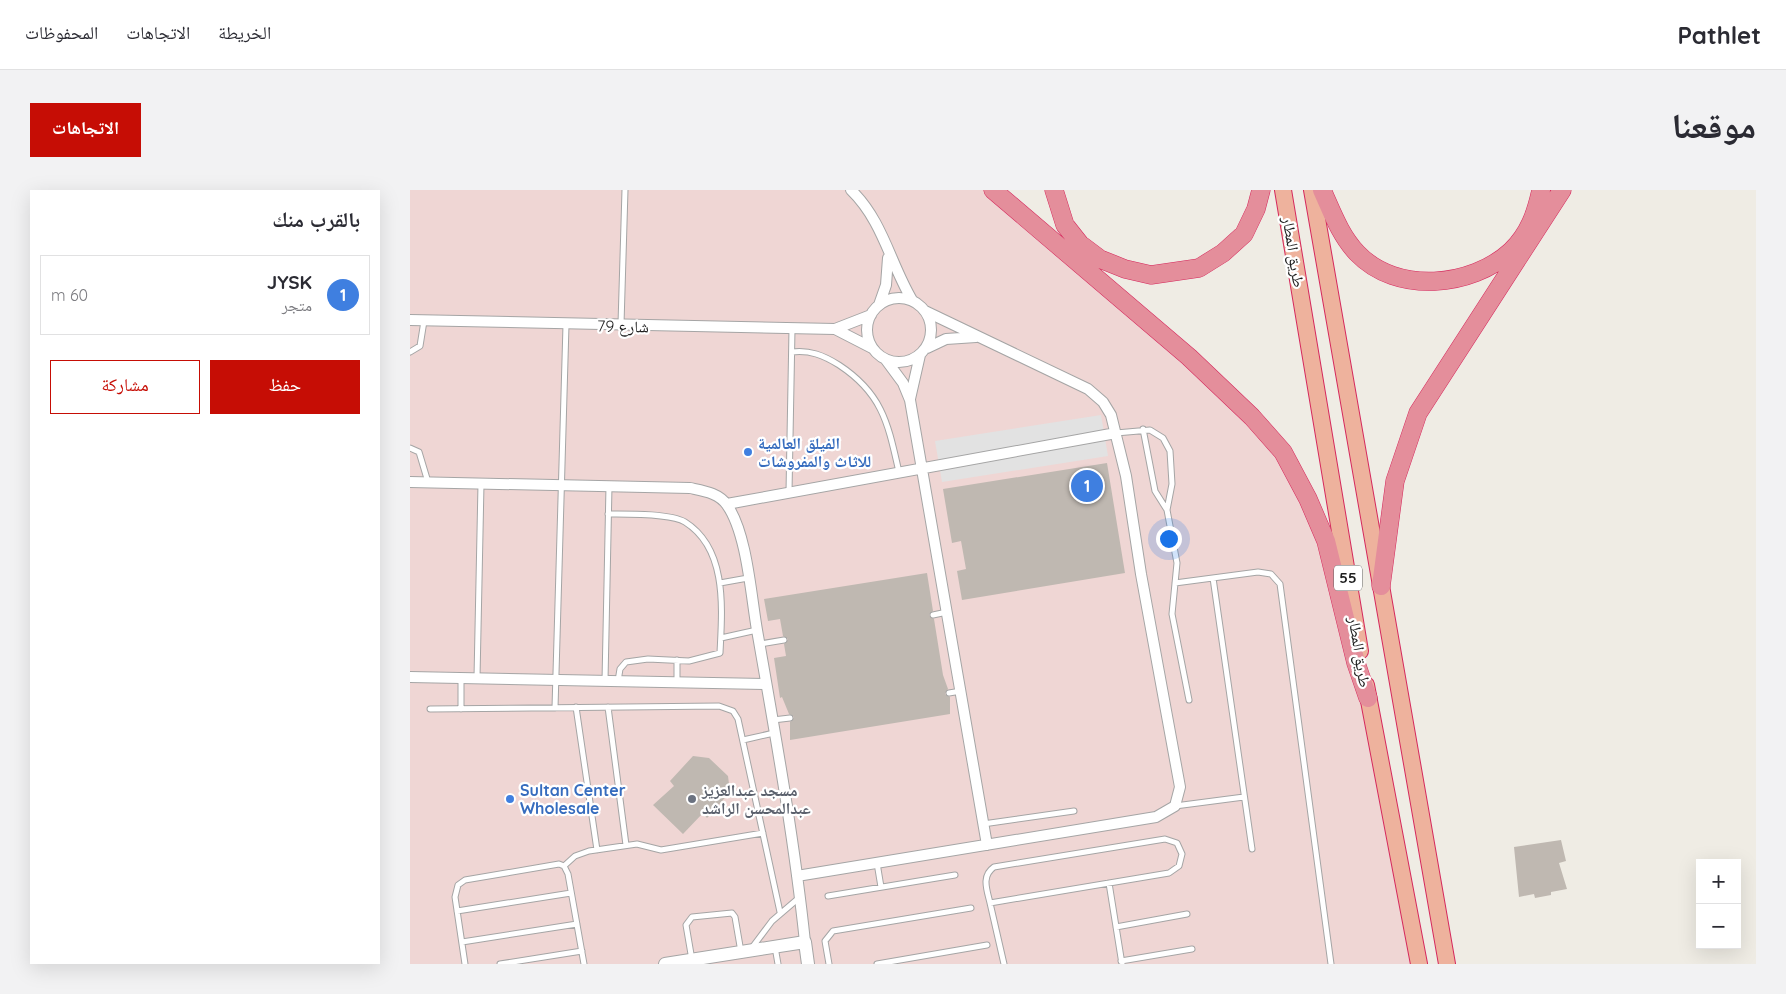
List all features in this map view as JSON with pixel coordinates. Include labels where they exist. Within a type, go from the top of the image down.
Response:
[{"type":"highway","points":[[993,190],[1189,357],[1252,417],[1283,452],[1308,500],[1326,541],[1356,663],[1368,698]]},
{"type":"highway","points":[[1054,190],[1064,225],[1080,244],[1100,259],[1125,269],[1152,276],[1199,268],[1223,253],[1244,234],[1256,209],[1261,190]]},
{"type":"highway","name":"طريق المطار","points":[[1283,190],[1368,698],[1419,964]]},
{"type":"highway","name":"طريق المطار","points":[[1312,190],[1447,964]]},
{"type":"highway","points":[[1322,190],[1341,232],[1365,259],[1378,269],[1397,276],[1421,281],[1445,281],[1467,276],[1491,266],[1512,250],[1527,232],[1537,210],[1541,190]]},
{"type":"highway","points":[[1381,586],[1395,481],[1418,413],[1562,190]]},
{"type":"street","points":[[797,876],[1156,817],[1175,806],[1180,787],[1141,574],[1126,476],[1111,415],[1103,402],[1088,390],[925,311],[912,300],[888,254],[876,221],[863,201],[851,190]]},
{"type":"street","points":[[888,254],[886,285],[879,305],[871,315],[867,332],[873,349],[886,360],[903,383],[910,400],[986,845]]},
{"type":"street","points":[[879,305],[898,298],[912,300]]},
{"type":"street","points":[[910,400],[913,377],[932,333],[929,318],[925,311]]},
{"type":"street","name":"شارع 79","points":[[835,329],[871,315]]},
{"type":"street","name":"شارع 79","points":[[410,320],[566,325],[835,329],[855,337],[873,349]]},
{"type":"street","points":[[886,360],[908,362],[956,337],[977,337]]},
{"type":"street","points":[[727,504],[1116,433]]},
{"type":"street","points":[[410,482],[690,488],[718,496],[727,504],[742,540],[797,876],[808,964]]},
{"type":"street","points":[[410,677],[766,684]]},
{"type":"street","points":[[665,964],[804,942]]},
{"type":"lane","points":[[621,326],[625,190]]},
{"type":"lane","points":[[410,352],[420,346],[424,321]]},
{"type":"lane","points":[[555,708],[566,325]]},
{"type":"lane","points":[[789,492],[792,328]]},
{"type":"lane","points":[[792,352],[810,352],[827,357],[859,379],[868,389],[883,412],[899,472]]},
{"type":"lane","points":[[1143,429],[1155,491],[1167,510],[1176,553],[1172,606],[1173,622],[1189,700]]},
{"type":"lane","points":[[1116,433],[1143,429],[1157,434],[1167,445],[1170,452],[1172,484],[1167,510]]},
{"type":"lane","points":[[410,448],[419,452],[428,482]]},
{"type":"lane","points":[[477,679],[481,483]]},
{"type":"lane","points":[[605,681],[609,486]]},
{"type":"lane","points":[[608,514],[649,514],[684,521],[706,543],[720,583],[720,653],[689,661],[648,659],[626,662],[620,669],[618,681]]},
{"type":"lane","points":[[1175,583],[1265,572],[1276,578],[1283,590],[1331,964]]},
{"type":"lane","points":[[720,583],[748,578]]},
{"type":"lane","points":[[1212,578],[1252,849]]},
{"type":"lane","points":[[933,615],[947,612]]},
{"type":"lane","points":[[721,638],[757,630]]},
{"type":"lane","points":[[760,644],[784,640]]},
{"type":"lane","points":[[677,660],[677,682]]},
{"type":"lane","points":[[461,678],[461,709]]},
{"type":"lane","points":[[949,693],[961,692]]},
{"type":"lane","points":[[430,709],[724,706],[736,714],[780,912]]},
{"type":"lane","points":[[576,707],[597,850]]},
{"type":"lane","points":[[608,707],[626,845]]},
{"type":"lane","points":[[772,720],[790,718]]},
{"type":"lane","points":[[742,740],[774,734]]},
{"type":"lane","points":[[1175,806],[1244,797]]},
{"type":"lane","points":[[983,824],[1074,811]]},
{"type":"lane","points":[[564,866],[575,856],[626,845],[642,844],[661,850],[763,833]]},
{"type":"lane","points":[[990,903],[1174,871],[1182,860],[1180,848],[1177,843],[1165,839],[999,866],[990,870],[987,874],[986,885],[990,903],[1004,964]]},
{"type":"lane","points":[[877,863],[881,887]]},
{"type":"lane","points":[[465,964],[455,893],[458,885],[465,880],[554,864],[564,866],[567,869],[584,964]]},
{"type":"lane","points":[[828,896],[955,875]]},
{"type":"lane","points":[[1109,883],[1122,963],[1192,949]]},
{"type":"lane","points":[[457,911],[571,893]]},
{"type":"lane","points":[[745,952],[780,912],[800,897]]},
{"type":"lane","points":[[829,964],[825,941],[833,931],[971,908]]},
{"type":"lane","points":[[692,960],[686,924],[692,917],[732,913],[735,917],[745,952]]},
{"type":"lane","points":[[1116,927],[1187,914]]},
{"type":"lane","points":[[462,942],[577,924]]},
{"type":"lane","points":[[877,964],[987,945]]},
{"type":"lane","points":[[774,947],[778,964]]},
{"type":"lane","points":[[500,964],[582,951]]},
{"type":"shaded area","points":[[410,190],[993,190],[1252,417],[1326,541],[1419,964],[410,964]]},
{"type":"shaded area","points":[[1101,415],[1108,456],[942,482],[935,441]]},
{"type":"building","points":[[1107,463],[1125,573],[962,600],[957,571],[966,569],[961,541],[952,543],[943,489]]},
{"type":"building","points":[[927,573],[933,611],[929,615],[934,619],[943,675],[948,689],[945,694],[950,697],[950,714],[790,740],[790,722],[794,717],[789,714],[782,697],[780,698],[774,658],[786,656],[784,644],[788,639],[783,636],[780,619],[768,621],[764,599]]},
{"type":"building","name":"مسجد عبدالعزيز عبدالمحسن الراشد","points":[[693,756],[709,758],[728,776],[730,792],[707,818],[703,813],[683,834],[653,805],[674,786],[670,781]]},
{"type":"building","points":[[1561,840],[1566,861],[1559,863],[1567,889],[1535,898],[1534,894],[1519,897],[1514,847]]},
{"type":"place","name":"الفيلق العالمية للاثاث والمفروشات","points":[[748,452]]},
{"type":"place","name":"JYSK","points":[[1087,486]]},
{"type":"place","name":"Sultan Center Wholesale","points":[[510,799]]},
{"type":"place","name":"مسجد عبدالعزيز عبدالمحسن الراشد","points":[[692,799]]}]
